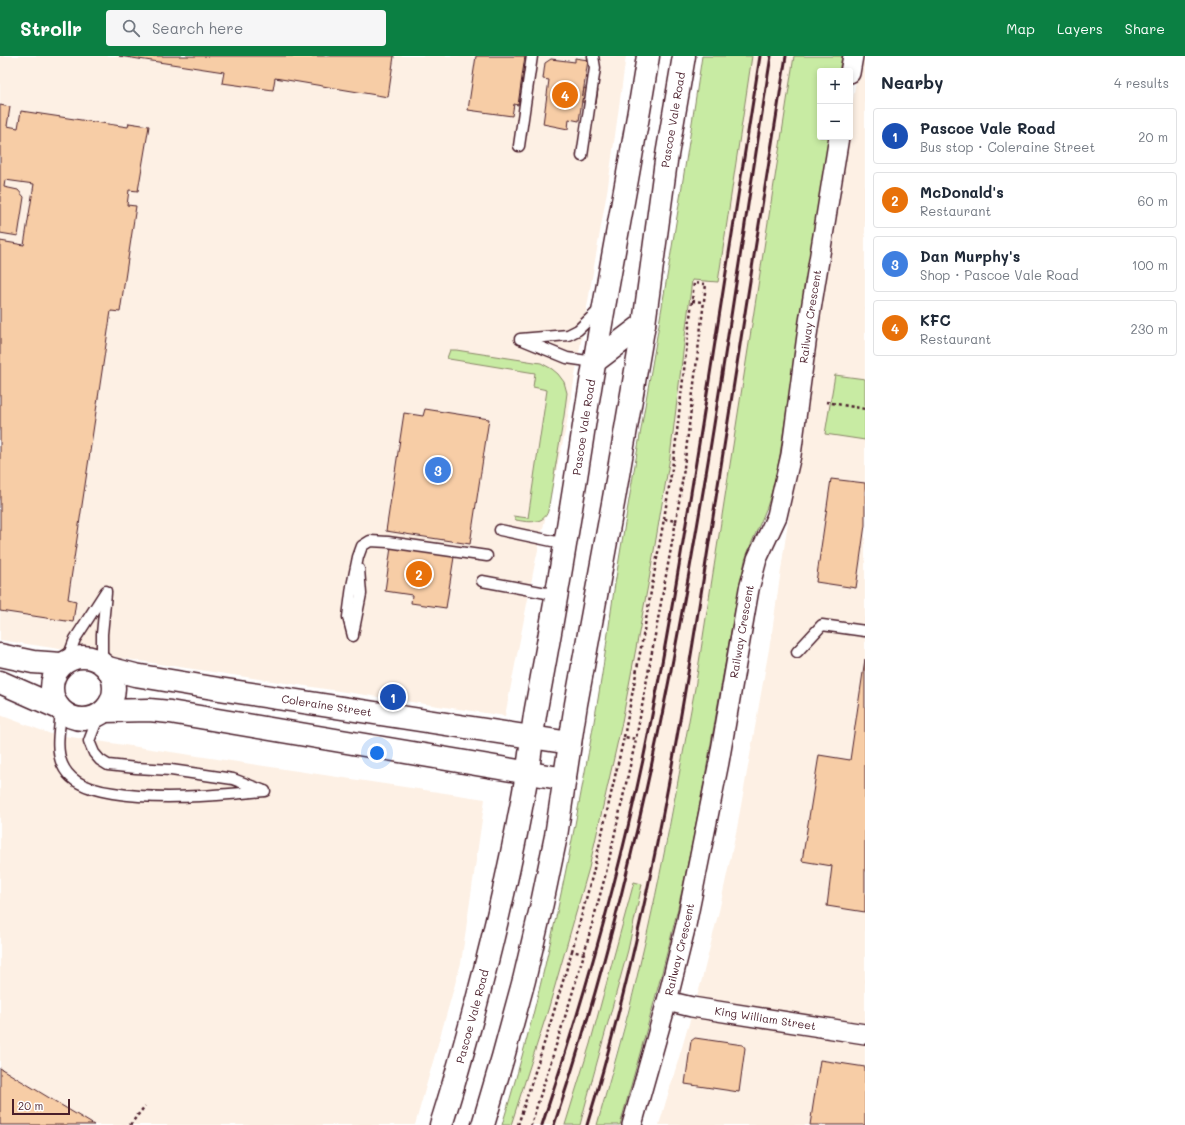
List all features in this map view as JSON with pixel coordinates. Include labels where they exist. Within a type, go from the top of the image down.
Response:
[{"type":"main road","name":"Pascoe Vale Road","points":[[441,1125],[465,1043],[494,934],[528,772],[532,738],[566,544],[594,362],[638,123],[648,56]]},
{"type":"main road","name":"Pascoe Vale Road","points":[[483,1125],[506,1049],[541,908],[556,836],[576,704],[644,324],[666,160],[684,56]]},
{"type":"main road","points":[[594,362],[644,324]]},
{"type":"main road","points":[[0,655],[33,662],[64,662],[76,657],[85,656],[94,658],[105,666],[112,676],[114,695],[110,704],[102,713],[92,718],[79,718],[68,715],[60,709],[0,682]]},
{"type":"main road","points":[[60,709],[51,690],[52,681],[56,672],[64,662]]},
{"type":"main road","name":"Coleraine Street","points":[[105,666],[135,675],[219,690],[570,743]]},
{"type":"main road","points":[[102,713],[148,710],[170,712],[565,779]]},
{"type":"street","points":[[851,68],[853,56]]},
{"type":"street","name":"Railway Crescent","points":[[632,1125],[667,1001],[686,925],[709,815],[749,589],[757,559],[777,516],[791,455],[808,328],[839,140]]},
{"type":"street","name":"King William Street","points":[[667,1001],[708,1010],[865,1034]]},
{"type":"lane","points":[[582,156],[595,68],[593,56]]},
{"type":"lane","points":[[519,146],[531,58]]},
{"type":"lane","points":[[594,362],[567,358],[520,339],[568,335],[578,330],[604,305]]},
{"type":"lane","points":[[500,530],[566,544]]},
{"type":"lane","points":[[353,636],[348,617],[352,586],[358,557],[362,546],[370,541],[388,542],[488,556]]},
{"type":"lane","points":[[482,581],[557,595]]},
{"type":"lane","points":[[64,662],[75,638],[106,591],[102,634],[105,666]]},
{"type":"lane","points":[[797,652],[822,625],[865,631]]},
{"type":"lane","points":[[60,709],[58,740],[59,753],[62,763],[68,774],[86,787],[103,792],[132,796],[158,797],[265,791],[233,779],[171,770],[108,765],[100,760],[94,753],[90,741],[102,713]]},
{"type":"path","points":[[518,1125],[572,951],[593,873],[624,737],[664,519],[675,449],[694,283],[706,284],[683,476],[636,739],[606,873],[584,954],[531,1125]]},
{"type":"path","points":[[692,301],[704,302]]},
{"type":"path","points":[[826,402],[865,409]]},
{"type":"path","points":[[664,519],[676,521]]},
{"type":"path","points":[[624,737],[636,739]]},
{"type":"path","points":[[572,951],[584,954]]},
{"type":"path","points":[[130,1125],[145,1106]]},
{"type":"shaded area","points":[[0,56],[626,56],[608,186],[566,428],[535,563],[505,716],[0,640]]},
{"type":"shaded area","points":[[752,56],[794,56],[695,688],[655,897],[640,965],[597,1125],[580,1125],[614,1003],[634,883],[590,1044],[565,1125],[511,1125],[548,1010],[589,868],[602,813],[621,727],[661,516],[670,457],[692,280],[718,282]]},
{"type":"shaded area","points":[[860,56],[865,56],[865,1125],[659,1125],[701,983],[719,911],[737,828],[772,632],[808,383],[847,140],[853,140],[853,99]]},
{"type":"shaded area","points":[[0,715],[51,734],[485,799],[461,963],[415,1125],[0,1125]]},
{"type":"green space","points":[[702,56],[752,56],[718,282],[692,280],[670,457],[649,580],[621,727],[589,868],[548,1010],[511,1125],[502,1125],[532,1020],[568,860],[598,699],[614,590]]},
{"type":"green space","points":[[794,56],[842,56],[840,68],[817,68],[817,140],[829,140],[779,461],[767,507],[745,560],[685,877],[646,1032],[620,1125],[597,1125],[625,1025],[648,930],[663,861],[695,688]]},
{"type":"green space","points":[[450,350],[541,363],[552,369],[564,382],[567,393],[564,416],[548,511],[543,519],[535,522],[525,521],[516,520],[513,516],[528,518],[547,390],[533,387],[535,373],[449,359],[447,358]]},
{"type":"green space","points":[[835,375],[865,379],[865,440],[825,434]]},
{"type":"green space","points":[[634,882],[642,884],[628,950],[580,1125],[565,1125],[590,1044]]},
{"type":"building","points":[[119,56],[394,56],[388,97],[275,78],[273,90],[222,83],[224,72]]},
{"type":"building","points":[[476,56],[525,56],[518,105],[514,104],[512,116],[468,110]]},
{"type":"building","points":[[575,58],[588,60],[579,121],[569,119],[568,129],[543,124],[549,80],[543,79],[545,63],[551,59],[575,62]]},
{"type":"building","points":[[584,88],[598,90],[596,104],[582,102]]},
{"type":"building","points":[[0,105],[10,107],[7,126],[18,128],[21,111],[128,127],[129,123],[149,126],[138,191],[129,190],[127,205],[136,206],[120,312],[111,311],[68,599],[76,601],[73,622],[0,611],[0,241],[24,245],[34,184],[5,180],[4,187],[18,190],[24,197],[18,236],[0,233]]},
{"type":"building","points":[[425,409],[489,419],[470,544],[386,531],[404,413],[423,416]]},
{"type":"building","points":[[831,479],[865,483],[865,525],[856,588],[816,582]]},
{"type":"building","points":[[391,547],[454,557],[446,608],[411,603],[412,595],[385,591]]},
{"type":"building","points":[[865,659],[865,912],[827,906],[832,866],[802,861],[819,755],[850,760]]},
{"type":"building","points":[[695,1038],[743,1045],[745,1048],[739,1092],[685,1084],[691,1041]]},
{"type":"building","points":[[820,1060],[865,1067],[865,1125],[810,1125]]},
{"type":"building","points":[[0,1068],[94,1125],[0,1125]]},
{"type":"railway","points":[[542,1125],[598,944],[622,852],[643,760],[659,677],[702,425],[760,56]]},
{"type":"railway","points":[[554,1125],[595,994],[629,862],[659,729],[685,595],[708,461],[771,56]]},
{"type":"railway","points":[[587,1125],[629,972],[677,739],[786,56]]},
{"type":"place","name":"KFC","points":[[565,95]]},
{"type":"place","name":"Dan Murphy's","points":[[438,470]]},
{"type":"place","name":"McDonald's","points":[[419,574]]},
{"type":"place","name":"Pascoe Vale Road","points":[[393,697]]}]
